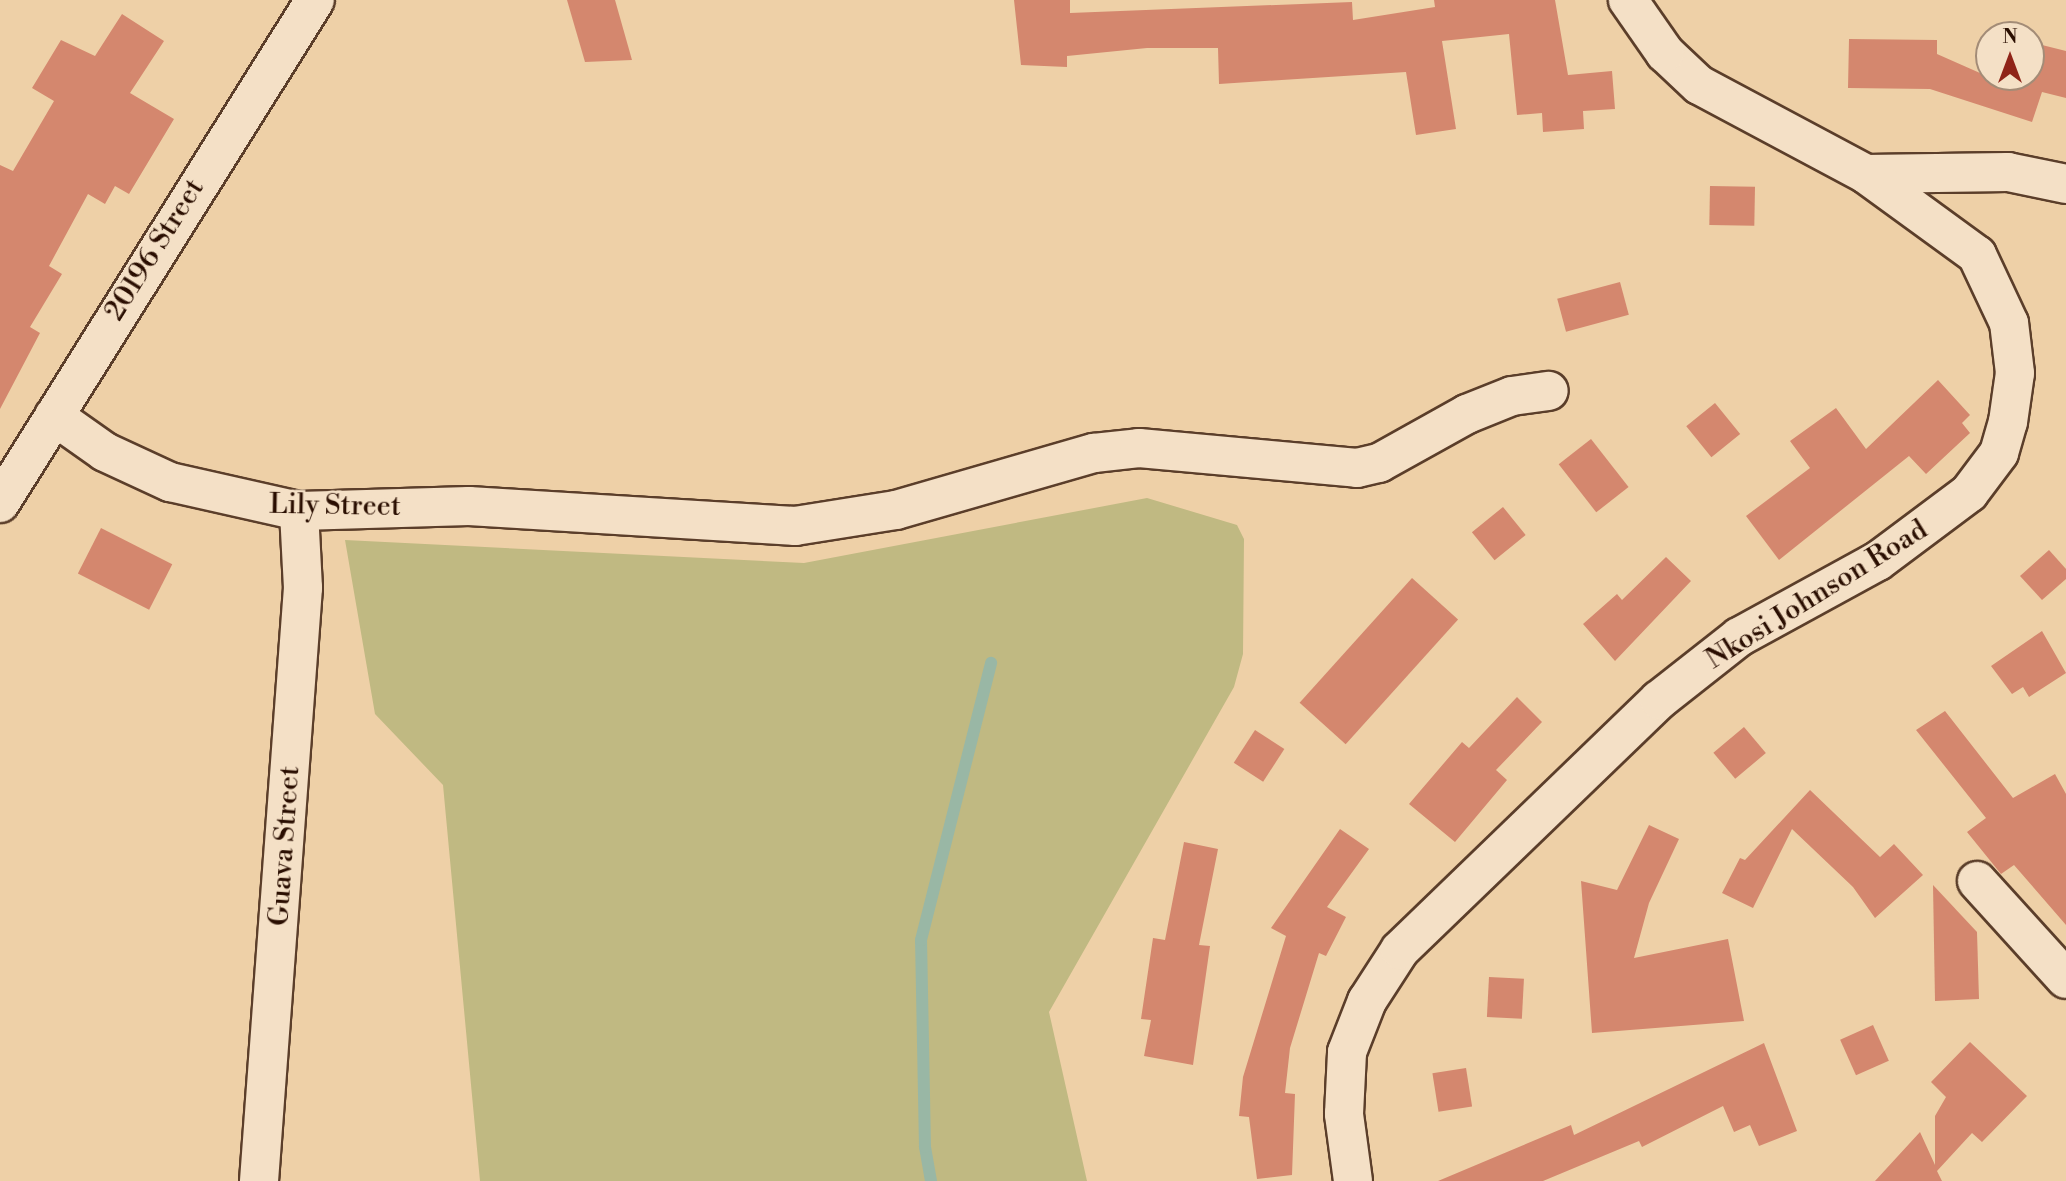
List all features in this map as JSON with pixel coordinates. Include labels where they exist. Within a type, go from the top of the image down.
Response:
[{"type":"street","name":"20196 Street","points":[[0,503],[315,0]]},
{"type":"street","name":"Nkosi Johnson Road","points":[[1353,1181],[1344,1114],[1348,1052],[1367,1001],[1400,950],[1659,699],[1739,637],[1934,523],[1969,494],[1998,453],[2015,373],[2009,323],[1996,287],[1952,232],[1866,174],[1699,85],[1665,53],[1628,0]]},
{"type":"street","points":[[1866,174],[2008,172],[2066,184]]},
{"type":"street","name":"Lily Street","points":[[54,416],[105,452],[170,482],[299,511],[469,506],[795,526],[896,510],[1094,453],[1139,448],[1357,468],[1379,463],[1479,410],[1549,391]]},
{"type":"street","name":"Guava Street","points":[[259,1181],[303,588],[299,511]]},
{"type":"street","points":[[1977,881],[2066,979]]},
{"type":"shaded area","points":[[1147,498],[1237,525],[1244,539],[1243,654],[1234,687],[1049,1012],[1087,1181],[480,1181],[443,785],[375,714],[345,540],[804,563]]},
{"type":"building","points":[[567,0],[615,0],[632,60],[585,62]]},
{"type":"building","points":[[1014,0],[1070,0],[1070,13],[1352,2],[1353,20],[1435,7],[1434,0],[1555,0],[1568,75],[1612,71],[1615,109],[1583,111],[1584,129],[1543,132],[1542,113],[1517,115],[1509,34],[1442,41],[1456,129],[1416,135],[1406,72],[1219,84],[1218,48],[1147,48],[1067,56],[1067,67],[1021,65]]},
{"type":"building","points":[[122,14],[164,41],[130,93],[174,119],[129,194],[115,186],[105,204],[88,194],[49,266],[62,274],[30,327],[40,333],[0,409],[0,165],[13,171],[54,101],[32,88],[61,40],[95,56]]},
{"type":"building","points":[[1849,39],[1937,40],[1937,54],[1975,71],[1975,91],[2045,91],[2045,46],[2066,51],[2066,98],[2042,92],[2032,122],[1930,89],[1848,88]]},
{"type":"building","points":[[1710,186],[1755,187],[1754,226],[1709,225]]},
{"type":"building","points":[[1620,282],[1629,315],[1566,332],[1557,299]]},
{"type":"building","points":[[1938,380],[1970,415],[1962,423],[1970,433],[1926,474],[1909,456],[1779,560],[1746,516],[1810,468],[1790,441],[1836,408],[1866,449]]},
{"type":"building","points":[[1715,403],[1740,434],[1711,457],[1686,426]]},
{"type":"building","points":[[1591,439],[1629,487],[1596,512],[1559,464]]},
{"type":"building","points":[[1503,507],[1526,535],[1495,560],[1472,532]]},
{"type":"building","points":[[101,528],[172,564],[149,610],[78,573]]},
{"type":"building","points":[[2049,550],[2066,569],[2066,579],[2042,600],[2020,576]]},
{"type":"building","points":[[1666,557],[1691,581],[1615,661],[1583,624],[1617,594],[1622,600]]},
{"type":"building","points":[[1412,578],[1458,619],[1346,744],[1300,703]]},
{"type":"building","points":[[2042,631],[2066,673],[2029,697],[2023,687],[2012,694],[1991,666]]},
{"type":"building","points":[[1517,697],[1542,722],[1496,770],[1507,780],[1455,842],[1409,804],[1462,742],[1469,748]]},
{"type":"building","points":[[1945,711],[2013,798],[2055,774],[2066,794],[2066,925],[2014,865],[2001,874],[1967,832],[1986,818],[1916,730]]},
{"type":"building","points":[[1744,727],[1766,753],[1735,779],[1713,753]]},
{"type":"building","points":[[1255,730],[1284,749],[1263,782],[1234,763]]},
{"type":"building","points":[[1810,790],[1880,857],[1894,844],[1923,875],[1875,918],[1853,887],[1792,829],[1753,908],[1722,893],[1740,858],[1745,860]]},
{"type":"building","points":[[1649,825],[1679,839],[1649,903],[1634,958],[1728,939],[1744,1021],[1592,1033],[1581,881],[1617,890]]},
{"type":"building","points":[[1340,829],[1369,849],[1327,907],[1346,917],[1326,956],[1319,953],[1290,1048],[1285,1093],[1295,1094],[1292,1175],[1257,1179],[1249,1117],[1239,1116],[1243,1077],[1286,936],[1271,928]]},
{"type":"building","points":[[1184,842],[1218,849],[1199,945],[1210,946],[1193,1065],[1144,1056],[1151,1020],[1141,1019],[1153,938],[1165,940]]},
{"type":"building","points":[[1933,885],[1977,932],[1979,999],[1935,1001]]},
{"type":"building","points":[[1489,977],[1524,979],[1522,1019],[1487,1017]]},
{"type":"building","points":[[1873,1025],[1889,1061],[1856,1075],[1840,1040]]},
{"type":"building","points":[[1970,1042],[2027,1096],[1982,1142],[1972,1133],[1937,1171],[1942,1181],[1875,1181],[1920,1132],[1935,1165],[1935,1116],[1946,1097],[1931,1082]]},
{"type":"building","points":[[1764,1043],[1797,1131],[1759,1146],[1750,1125],[1734,1132],[1723,1106],[1642,1147],[1639,1141],[1543,1181],[1438,1181],[1571,1125],[1574,1135]]},
{"type":"building","points":[[1466,1068],[1472,1107],[1439,1112],[1432,1073]]},
{"type":"waterway","points":[[931,1181],[925,1147],[921,940],[991,663]]}]
